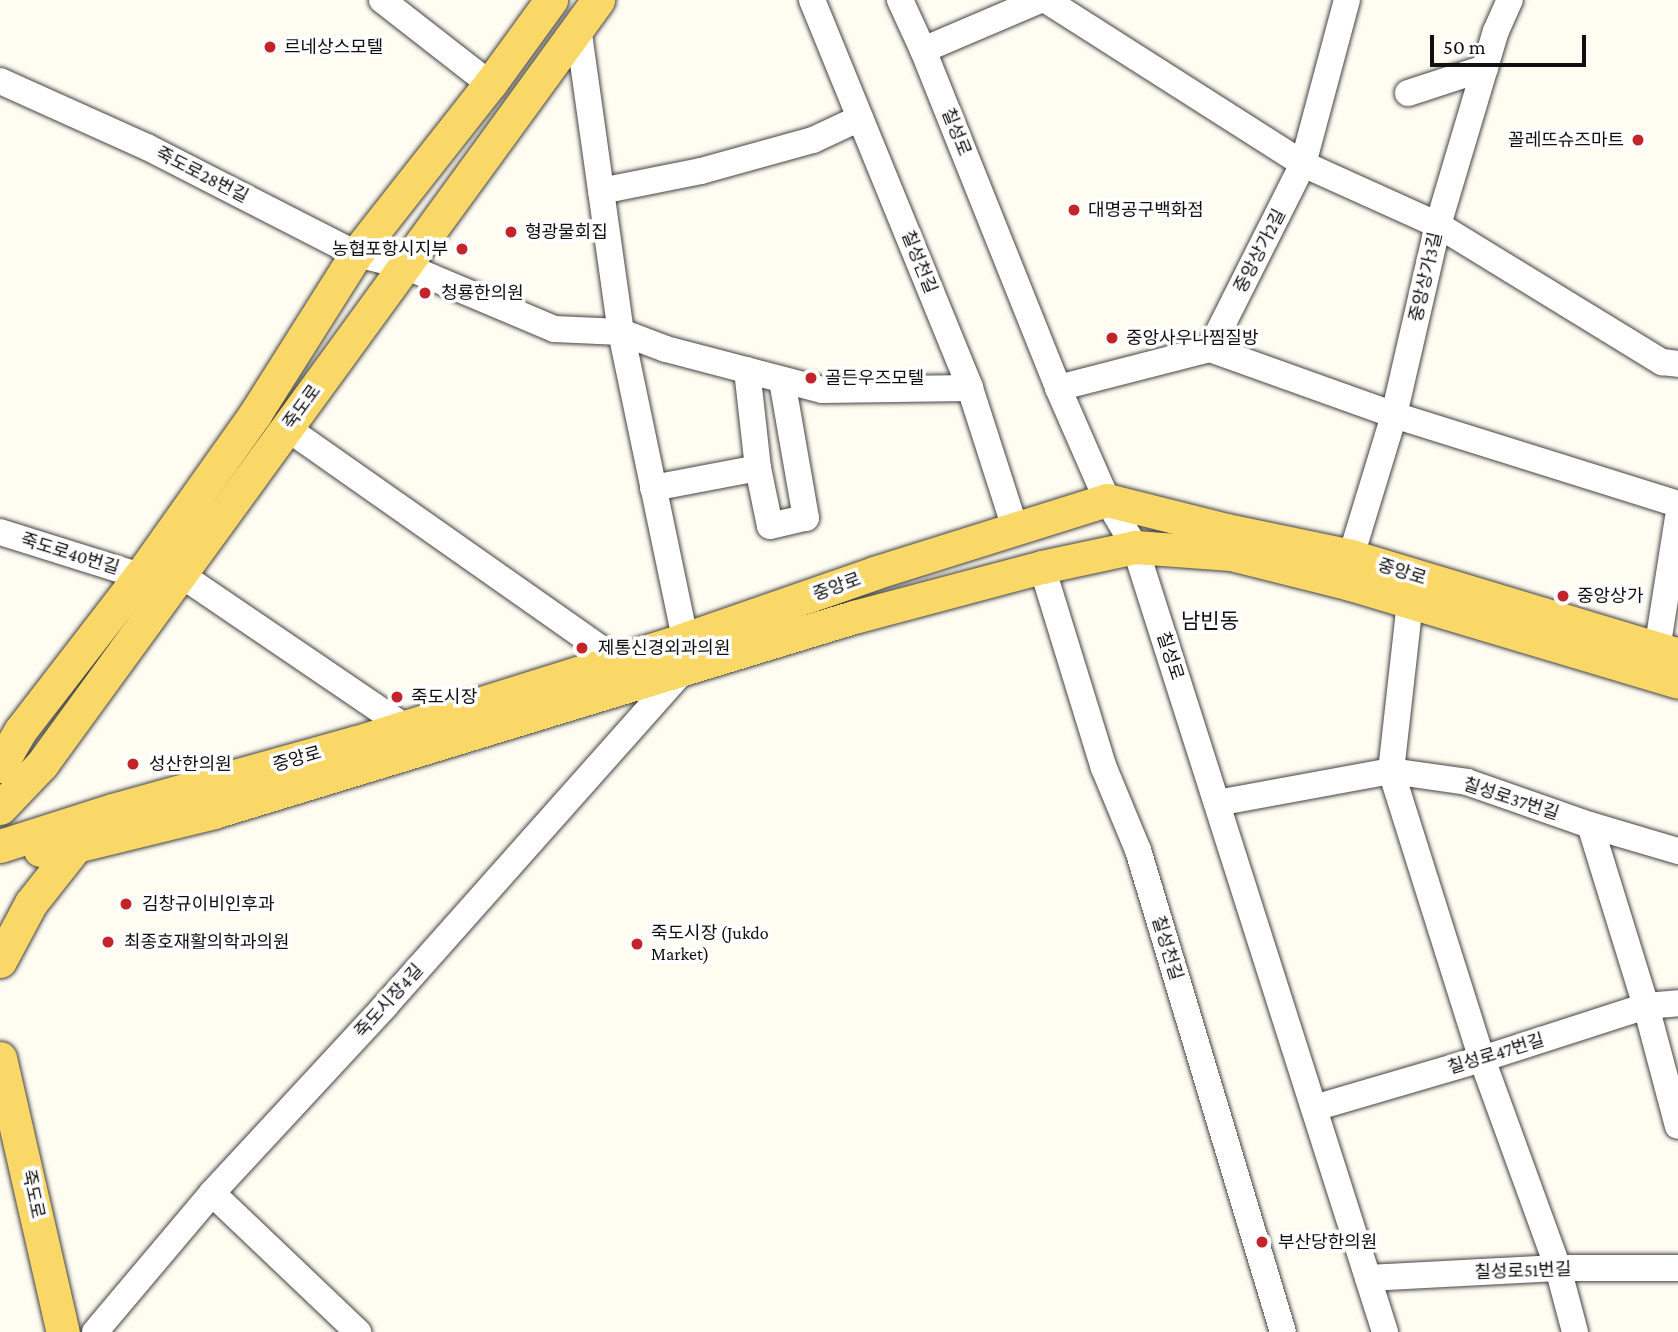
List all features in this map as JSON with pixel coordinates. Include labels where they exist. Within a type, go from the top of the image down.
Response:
[{"type":"main road","name":"죽도로","points":[[6,772],[139,576],[255,414],[356,254],[490,84],[551,0]]},
{"type":"main road","name":"죽도로","points":[[6,772],[42,764],[598,0]]},
{"type":"main road","name":"중앙로","points":[[0,846],[214,812],[684,655],[1015,528],[1107,500],[1226,530],[1351,556],[1668,652]]},
{"type":"main road","name":"중앙로","points":[[0,856],[617,660],[684,655],[854,617],[1042,567],[1135,547],[1231,554],[1410,602],[1678,682]]},
{"type":"main road","points":[[0,961],[72,835],[30,819],[6,772]]},
{"type":"main road","name":"죽도로","points":[[0,1058],[12,1147],[63,1332]]},
{"type":"street","points":[[382,0],[490,84]]},
{"type":"street","name":"칠성천길","points":[[812,0],[970,388],[1015,528]]},
{"type":"street","name":"칠성로","points":[[901,0],[1058,388],[1107,500],[1135,547],[1385,1332]]},
{"type":"street","points":[[923,50],[1040,0]]},
{"type":"street","points":[[1046,0],[1303,164],[1438,225],[1662,362],[1678,365]]},
{"type":"street","name":"중앙상가2길","points":[[1210,349],[1303,164],[1347,0]]},
{"type":"street","name":"중앙상가3길","points":[[1351,556],[1394,415],[1438,225],[1496,31],[1510,0]]},
{"type":"street","points":[[578,27],[621,332],[684,655]]},
{"type":"street","points":[[1408,93],[1485,68]]},
{"type":"street","name":"죽도로28번길","points":[[0,81],[147,147],[356,254],[405,266],[554,329],[621,332],[666,349],[822,390],[970,388]]},
{"type":"street","points":[[601,191],[701,171],[800,143],[860,118]]},
{"type":"street","points":[[1058,388],[1210,349],[1394,415],[1678,504]]},
{"type":"street","points":[[747,370],[758,468],[770,526],[806,518],[782,380]]},
{"type":"street","points":[[287,428],[617,660]]},
{"type":"street","points":[[653,488],[758,468]]},
{"type":"street","points":[[1668,652],[1678,518]]},
{"type":"street","name":"죽도로40번길","points":[[0,533],[139,576]]},
{"type":"street","name":"칠성천길","points":[[1042,567],[1104,768],[1138,850],[1283,1332]]},
{"type":"street","points":[[180,574],[405,727]]},
{"type":"street","points":[[1410,602],[1391,771],[1482,1059],[1558,1268],[1575,1332]]},
{"type":"street","name":"죽도시장4길","points":[[95,1332],[212,1193],[385,1006],[684,655]]},
{"type":"street","name":"칠성로37번길","points":[[1217,803],[1391,771],[1467,782],[1590,825],[1678,850]]},
{"type":"street","points":[[1590,825],[1646,1006],[1678,1126]]},
{"type":"street","name":"칠성로47번길","points":[[1314,1108],[1482,1059],[1646,1006],[1678,1003]]},
{"type":"street","points":[[212,1193],[358,1332]]},
{"type":"street","name":"칠성로51번길","points":[[1367,1278],[1558,1268],[1678,1268]]},
{"type":"place","name":"르네상스모텔","points":[[270,47]]},
{"type":"place","name":"꼴레뜨슈즈마트","points":[[1638,140]]},
{"type":"place","name":"대명공구백화점","points":[[1074,210]]},
{"type":"place","name":"형광물회집","points":[[511,232]]},
{"type":"place","name":"농협포항시지부","points":[[462,249]]},
{"type":"place","name":"청룡한의원","points":[[425,293]]},
{"type":"place","name":"중앙사우나찜질방","points":[[1112,338]]},
{"type":"place","name":"골든우즈모텔","points":[[811,378]]},
{"type":"place","name":"중앙상가","points":[[1563,596]]},
{"type":"place","name":"제통신경외과의원","points":[[582,648]]},
{"type":"place","name":"죽도시장","points":[[397,697]]},
{"type":"place","name":"성산한의원","points":[[133,764]]},
{"type":"place","name":"김창규이비인후과","points":[[126,904]]},
{"type":"place","name":"최종호재활의학과의원","points":[[108,942]]},
{"type":"place","name":"죽도시장 (Jukdo Market)","points":[[637,944]]},
{"type":"place","name":"부산당한의원","points":[[1262,1242]]},
{"type":"district","name":"남빈동","points":[[1210,621]]}]
